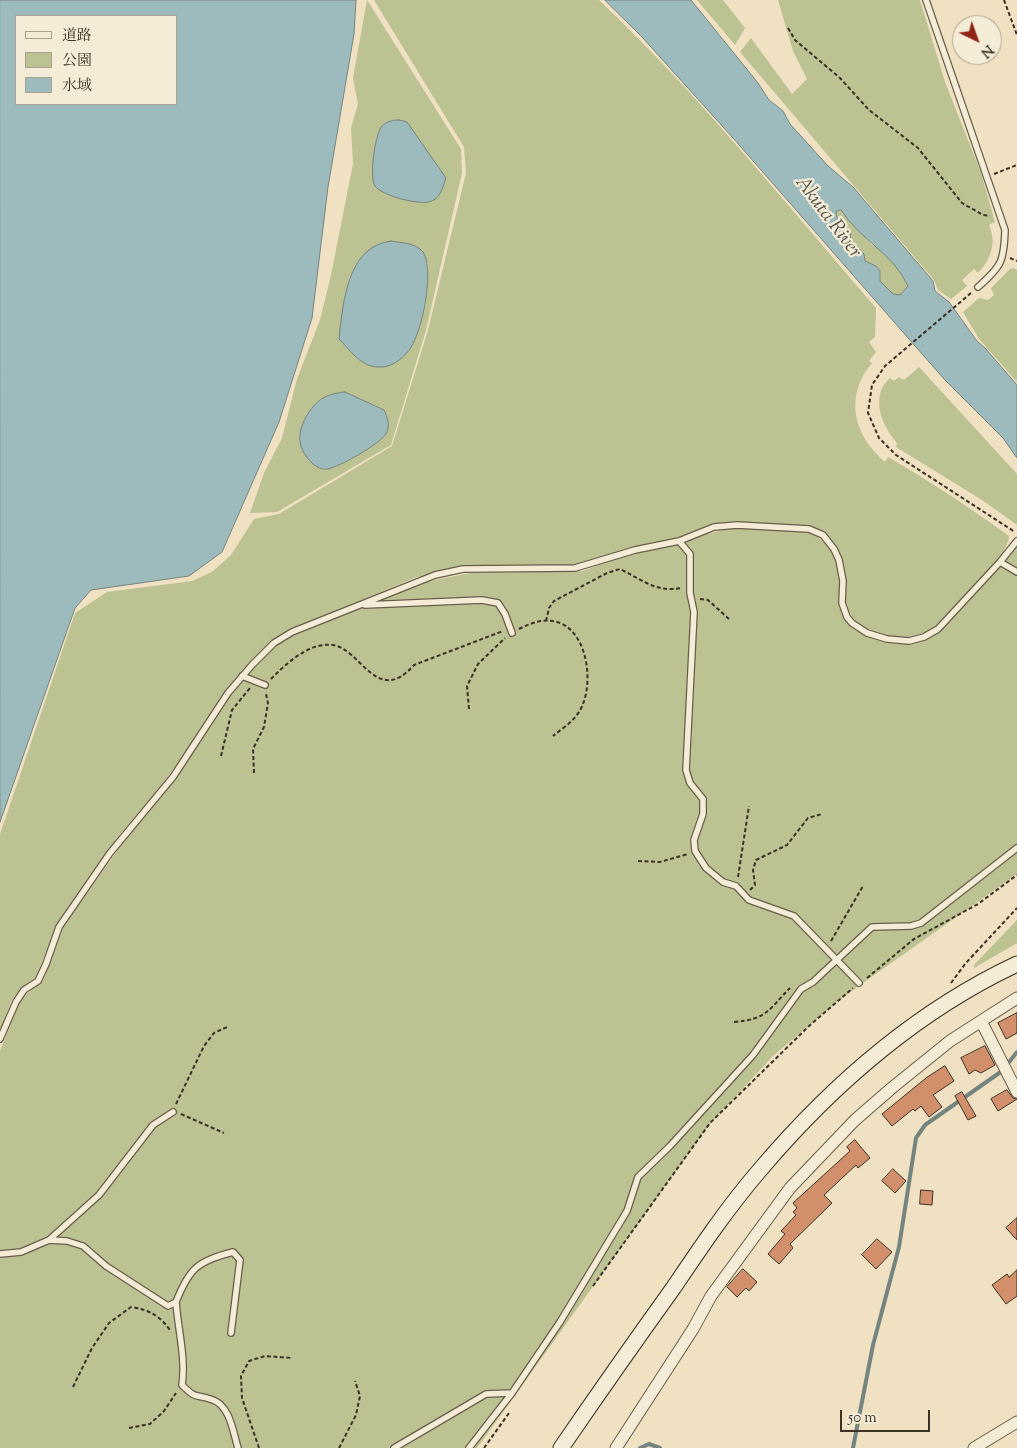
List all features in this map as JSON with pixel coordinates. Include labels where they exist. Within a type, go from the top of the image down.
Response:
[{"type":"street","points":[[561,1448],[716,1226],[758,1172],[798,1128],[873,1058],[935,1009],[1017,964]]},
{"type":"street","points":[[620,1446],[693,1329],[711,1296],[790,1188],[848,1127],[892,1087],[950,1041],[1017,998]]},
{"type":"street","points":[[980,1022],[1017,1092]]},
{"type":"street","points":[[974,1448],[1017,1422]]},
{"type":"lane","points":[[926,0],[1005,230],[1004,256],[992,275],[978,287]]},
{"type":"lane","points":[[0,1039],[16,1002],[24,990],[38,981],[60,927],[110,853],[173,777],[228,693],[242,676],[274,643],[292,632],[361,605],[399,587],[435,575],[463,569],[575,568],[635,550],[679,541],[714,527],[737,525],[800,528],[823,536],[840,560],[843,581],[842,603],[847,617],[852,623],[867,633],[887,639],[908,641],[924,638],[938,629],[1017,541]]},
{"type":"lane","points":[[679,541],[690,554],[690,590],[694,612],[686,770],[690,783],[703,799],[703,814],[694,840],[695,851],[706,868],[723,882],[736,886],[749,900],[794,916],[838,959],[859,983]]},
{"type":"lane","points":[[1000,562],[1017,572]]},
{"type":"lane","points":[[361,605],[482,600],[498,603],[505,614],[511,631]]},
{"type":"lane","points":[[242,676],[265,685]]},
{"type":"lane","points":[[469,1448],[512,1392],[560,1322],[627,1211],[638,1177],[670,1146],[753,1055],[801,989],[838,959],[872,927],[911,926],[921,923],[1017,848]]},
{"type":"lane","points":[[0,1254],[21,1252],[49,1240],[99,1195],[153,1125],[173,1112]]},
{"type":"lane","points":[[49,1240],[68,1241],[83,1246],[106,1266],[168,1306],[176,1302]]},
{"type":"lane","points":[[231,1333],[240,1260],[233,1252],[194,1268],[185,1279],[176,1302],[179,1342],[184,1367],[182,1385],[194,1397],[214,1400],[226,1410],[238,1448]]},
{"type":"lane","points":[[394,1448],[486,1394],[512,1392]]},
{"type":"path","points":[[1004,0],[1017,35]]},
{"type":"path","points":[[788,28],[795,40],[840,78],[869,110],[918,148],[962,203],[982,215],[1000,216]]},
{"type":"path","points":[[987,177],[1017,165]]},
{"type":"path","points":[[978,287],[885,366],[872,385],[868,412],[878,438],[896,455],[1017,534]]},
{"type":"path","points":[[546,621],[549,608],[554,601],[607,573],[620,569],[646,585],[669,590],[690,590],[700,600],[708,600],[729,619]]},
{"type":"path","points":[[254,773],[253,749],[264,727],[268,703],[265,685],[286,664],[303,653],[321,646],[335,646],[377,678],[393,679],[406,673],[414,665],[538,621],[557,622],[572,630],[583,647],[588,674],[586,695],[577,716],[552,736]]},
{"type":"path","points":[[470,709],[467,686],[478,664],[511,631]]},
{"type":"path","points":[[221,756],[232,710],[244,694],[258,682]]},
{"type":"path","points":[[736,886],[742,862],[749,806]]},
{"type":"path","points":[[744,895],[755,885],[753,870],[756,860],[787,845],[808,818],[822,814]]},
{"type":"path","points":[[638,861],[660,862],[695,851]]},
{"type":"path","points":[[593,1286],[710,1123],[809,1026],[914,939],[978,904],[1017,875]]},
{"type":"path","points":[[822,944],[832,941],[863,886]]},
{"type":"path","points":[[948,988],[965,964],[1017,908]]},
{"type":"path","points":[[734,1022],[755,1020],[771,1010],[789,988],[802,984],[806,986]]},
{"type":"path","points":[[224,1133],[173,1112],[204,1046],[214,1033],[227,1028]]},
{"type":"path","points":[[73,1387],[92,1348],[109,1323],[131,1307],[147,1310],[160,1318],[179,1342]]},
{"type":"path","points":[[259,1448],[242,1398],[241,1376],[249,1362],[265,1356],[292,1358]]},
{"type":"path","points":[[338,1448],[356,1415],[360,1396],[355,1381]]},
{"type":"path","points":[[129,1428],[150,1424],[164,1411],[182,1385]]},
{"type":"path","points":[[484,1448],[512,1408]]},
{"type":"green space","points":[[367,0],[461,149],[462,173],[426,330],[391,445],[277,512],[250,513],[264,473],[282,438],[297,379],[320,320],[331,275],[353,164],[351,128],[358,104],[353,78]],"holes":[[[359,260],[428,263],[425,306],[339,338],[349,279]],[[389,424],[386,432],[372,446],[353,458],[325,470]]]},
{"type":"green space","points":[[374,0],[599,0],[636,36],[707,112],[876,308],[875,337],[869,342],[876,352],[869,361],[872,363],[863,376],[855,402],[859,428],[874,451],[885,462],[888,457],[965,505],[1009,536],[1007,545],[1000,557],[978,584],[935,628],[926,633],[908,637],[890,636],[867,630],[855,621],[846,607],[844,566],[838,551],[828,536],[812,527],[734,523],[615,553],[576,565],[443,570],[414,578],[280,635],[240,674],[160,788],[120,834],[57,927],[35,978],[22,987],[11,1001],[0,1033],[0,834],[75,613],[107,592],[192,581],[212,572],[231,555],[254,519],[279,514],[392,446],[428,330],[466,173],[464,147]]},
{"type":"green space","points":[[697,0],[723,0],[745,28],[735,45]]},
{"type":"green space","points":[[778,0],[920,0],[945,82],[981,173],[995,222],[989,225],[992,244],[986,262],[978,273],[974,269],[962,280],[967,286],[951,299],[938,290],[934,280],[740,52],[751,38],[792,94],[807,79],[793,51]]},
{"type":"green space","points":[[841,210],[872,245],[884,251],[898,268],[908,286],[900,296],[893,294],[880,281],[880,271],[876,266],[865,261],[863,254],[839,227],[836,211]]},
{"type":"green space","points":[[1013,268],[1017,270],[1017,382],[979,339],[963,312],[979,298],[988,300],[994,295],[991,288]]},
{"type":"green space","points":[[919,367],[1017,474],[1017,525],[982,500],[896,447],[897,443],[887,428],[880,411],[880,394],[890,378],[894,381],[899,377],[904,380]]},
{"type":"green space","points":[[730,528],[807,532],[818,538],[826,544],[835,558],[838,567],[843,612],[849,623],[855,629],[872,638],[900,644],[925,640],[940,632],[1017,546],[1017,874],[839,1000],[773,1056],[709,1125],[477,1448],[0,1448],[0,1051],[21,999],[44,979],[61,931],[69,918],[120,847],[176,778],[236,687],[274,648],[290,635],[429,581],[471,573],[583,571],[612,560]]},
{"type":"green space","points":[[1017,920],[1017,943],[974,968],[974,965]]},
{"type":"water","points":[[0,0],[356,0],[354,34],[328,187],[312,318],[279,422],[222,552],[189,576],[91,590],[75,608],[0,822]]},
{"type":"water","name":"Akuta River","points":[[605,0],[691,0],[758,83],[769,100],[783,111],[790,124],[828,166],[853,187],[933,281],[935,291],[949,302],[977,341],[1017,385],[1017,458],[1003,438],[944,379],[641,36]],"holes":[[[841,210],[849,221],[902,274],[908,286],[900,295],[893,294],[880,281],[880,271],[876,266],[865,261],[864,254],[850,239],[851,233],[839,226],[836,212]]]},
{"type":"water","points":[[399,120],[407,122],[446,178],[440,194],[432,201],[419,202],[402,199],[385,193],[375,186],[373,181],[373,165],[379,131],[386,123]]},
{"type":"water","points":[[391,241],[413,245],[423,252],[428,272],[426,301],[419,329],[410,349],[392,364],[378,367],[361,361],[339,339],[346,293],[356,265],[365,253],[376,245]]},
{"type":"water","points":[[345,392],[384,410],[388,429],[384,436],[370,448],[333,468],[321,469],[313,464],[304,453],[300,442],[301,430],[306,417],[317,402],[332,394]]},
{"type":"building","points":[[1017,1013],[1017,1033],[1006,1039],[998,1023]]},
{"type":"building","points":[[985,1046],[995,1065],[981,1073],[975,1070],[969,1074],[961,1058]]},
{"type":"building","points":[[945,1066],[954,1081],[933,1095],[942,1107],[929,1117],[921,1106],[915,1111],[913,1109],[892,1126],[882,1114],[926,1078]]},
{"type":"building","points":[[1007,1090],[1013,1098],[1017,1099],[998,1111],[991,1099]]},
{"type":"building","points":[[962,1092],[976,1116],[968,1120],[955,1096]]},
{"type":"building","points":[[855,1140],[870,1158],[858,1168],[856,1165],[824,1195],[832,1203],[790,1244],[793,1248],[779,1264],[768,1254],[785,1234],[781,1231],[796,1215],[793,1212],[797,1208],[793,1203],[850,1151],[847,1147]]},
{"type":"building","points":[[893,1169],[906,1181],[895,1193],[882,1181]]},
{"type":"building","points":[[921,1190],[933,1191],[932,1205],[920,1204]]},
{"type":"building","points":[[1017,1218],[1017,1240],[1006,1228]]},
{"type":"building","points":[[877,1239],[892,1252],[876,1269],[862,1255]]},
{"type":"building","points":[[743,1269],[757,1282],[749,1291],[746,1288],[737,1297],[727,1287]]},
{"type":"building","points":[[1017,1270],[1017,1296],[1006,1304],[992,1285],[1007,1274],[1009,1277]]},
{"type":"waterway","points":[[853,1448],[873,1345],[899,1247],[916,1138],[925,1125],[1002,1071],[1017,1052]]},
{"type":"waterway","points":[[640,1448],[649,1444],[660,1448]]}]
